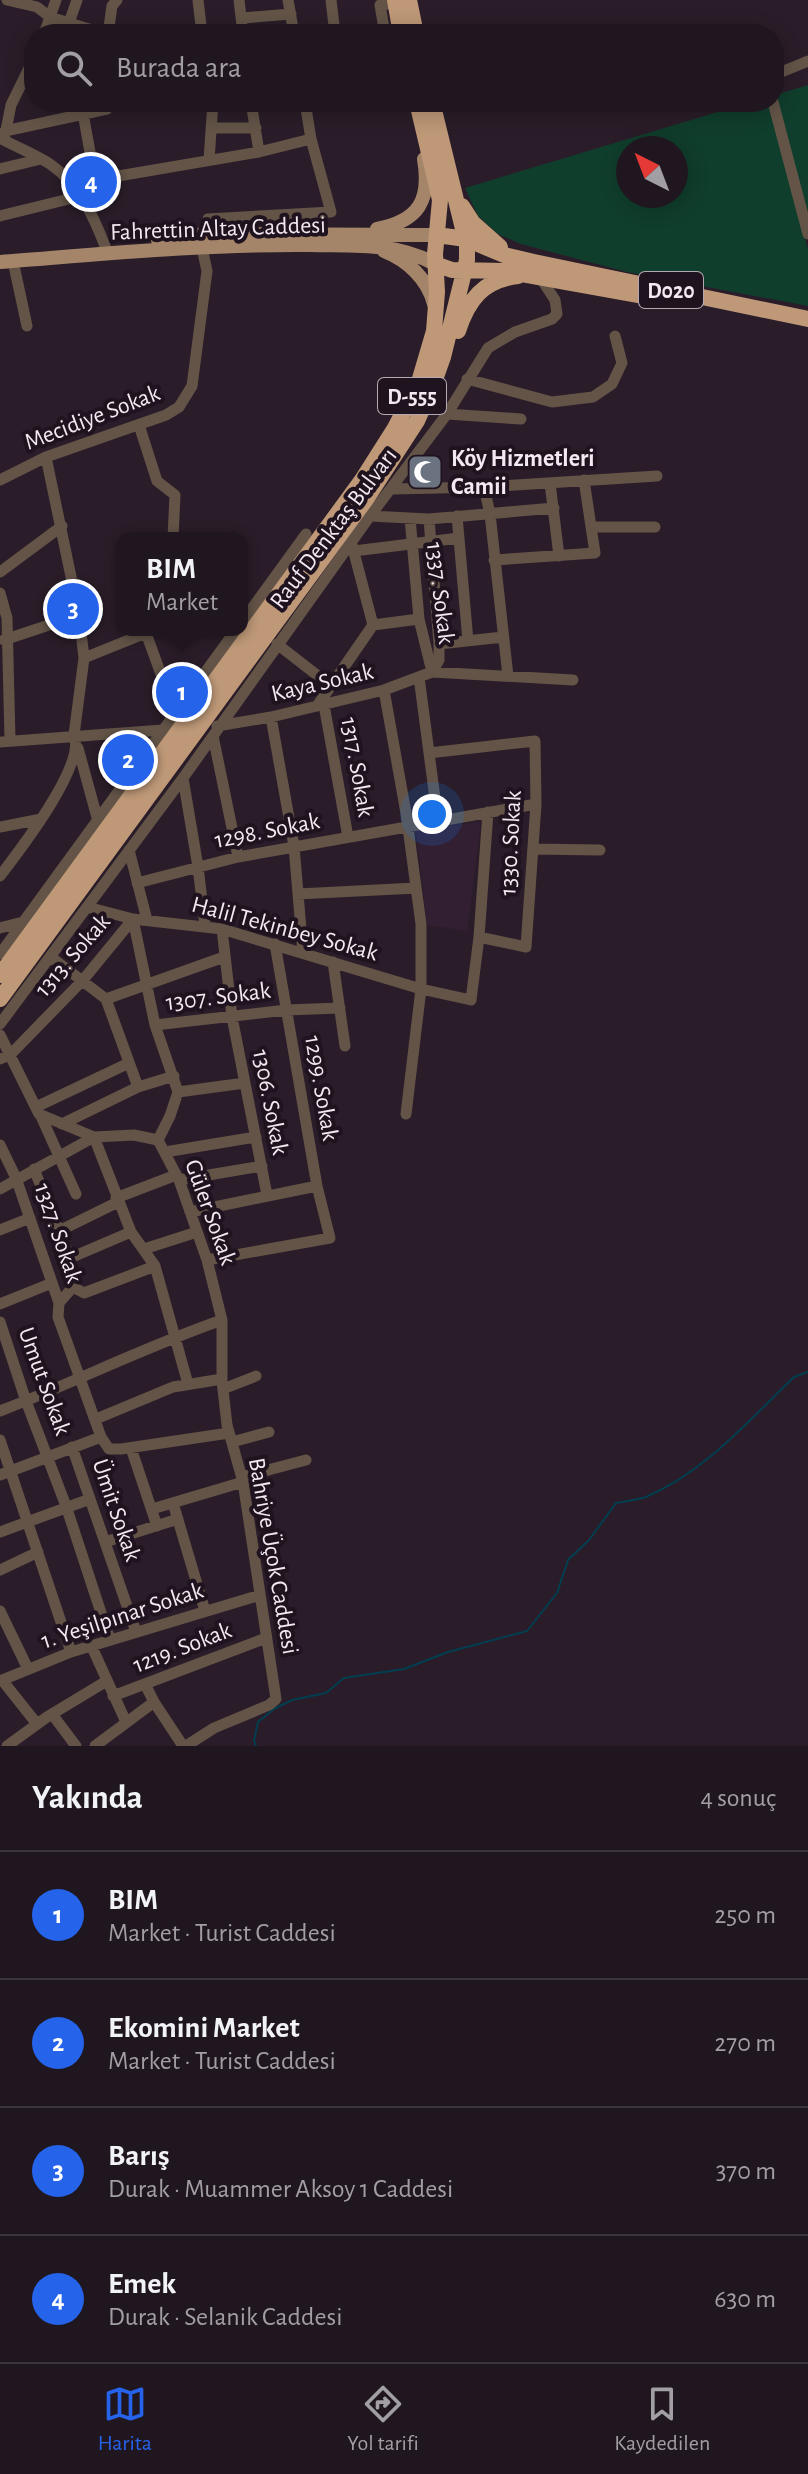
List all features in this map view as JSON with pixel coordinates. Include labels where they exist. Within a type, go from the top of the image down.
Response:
[{"type":"highway","points":[[391,2],[398,24]]},
{"type":"highway","points":[[391,2],[408,24]]},
{"type":"highway","name":"D-555","points":[[420,112],[440,200],[435,264]]},
{"type":"highway","name":"D-555","points":[[434,112],[466,239],[464,270]]},
{"type":"highway","points":[[454,192],[473,223],[490,240],[537,269]]},
{"type":"highway","points":[[437,235],[466,239],[537,269]]},
{"type":"highway","points":[[435,264],[452,270],[537,269]]},
{"type":"highway","name":"Rauf Denktaş Bulvarı","points":[[248,625],[362,480],[403,415],[424,368],[436,312],[435,264]]},
{"type":"highway","points":[[421,414],[441,381],[463,315],[476,294],[503,278],[537,269]]},
{"type":"highway","name":"D020","points":[[537,269],[808,319]]},
{"type":"highway","name":"D020","points":[[537,269],[808,328]]},
{"type":"highway","name":"Rauf Denktaş Bulvarı","points":[[0,999],[211,729],[352,539],[421,414],[440,366],[464,270]]},
{"type":"highway","name":"Rauf Denktaş Bulvarı","points":[[0,975],[168,733],[240,636]]},
{"type":"main road","points":[[353,239],[401,224],[419,207],[426,184],[421,144],[422,121]]},
{"type":"main road","name":"Fahrettin Altay Caddesi","points":[[4,260],[105,246],[202,238],[353,239],[437,235]]},
{"type":"main road","name":"Fahrettin Altay Caddesi","points":[[4,260],[202,238]]},
{"type":"main road","points":[[353,239],[386,251],[408,266],[429,289],[436,312]]},
{"type":"main road","name":"Fahrettin Altay Caddesi","points":[[353,239],[401,249],[435,264]]},
{"type":"street","points":[[7,0],[37,7],[63,24]]},
{"type":"street","points":[[48,24],[56,0]]},
{"type":"street","points":[[71,24],[77,0]]},
{"type":"street","points":[[109,24],[112,6],[117,0]]},
{"type":"street","points":[[198,0],[201,24]]},
{"type":"street","points":[[239,0],[242,24]]},
{"type":"street","points":[[288,0],[292,24]]},
{"type":"street","points":[[331,0],[334,24]]},
{"type":"street","points":[[387,24],[391,2]]},
{"type":"street","points":[[242,18],[291,14]]},
{"type":"street","points":[[784,71],[808,61]]},
{"type":"street","points":[[4,137],[11,105],[24,78]]},
{"type":"street","points":[[4,137],[69,112]]},
{"type":"street","points":[[83,112],[94,161],[95,180],[89,208]]},
{"type":"street","points":[[209,160],[213,112]]},
{"type":"street","points":[[253,112],[259,152]]},
{"type":"street","points":[[202,238],[208,219],[331,212],[307,112]]},
{"type":"street","points":[[776,112],[808,234]]},
{"type":"street","points":[[212,128],[256,128]]},
{"type":"street","points":[[4,137],[60,172],[89,208],[105,246]]},
{"type":"street","points":[[95,180],[259,152],[311,139]]},
{"type":"street","points":[[0,169],[41,159]]},
{"type":"street","points":[[0,216],[81,196]]},
{"type":"street","name":"Mecidiye Sokak","points":[[0,480],[46,457],[139,425],[179,407],[186,400],[192,386],[207,271],[202,238]]},
{"type":"street","points":[[4,260],[27,326]]},
{"type":"street","name":"Rauf Denktaş Bulvarı","points":[[0,1024],[183,778],[211,729],[447,414],[488,348],[515,332],[552,319],[557,314],[555,300],[537,269]]},
{"type":"street","points":[[467,379],[552,402],[593,397],[612,384],[622,363],[615,336]]},
{"type":"street","points":[[447,414],[521,419]]},
{"type":"street","points":[[139,425],[157,481],[175,495],[173,532]]},
{"type":"street","points":[[0,876],[41,819],[74,762],[84,658],[79,615],[46,457]]},
{"type":"street","points":[[392,489],[484,487],[657,476]]},
{"type":"street","points":[[494,560],[595,553],[584,480]]},
{"type":"street","points":[[550,483],[559,556]]},
{"type":"street","points":[[484,487],[490,514],[508,676]]},
{"type":"street","points":[[370,516],[429,519],[554,508]]},
{"type":"street","points":[[457,516],[468,641]]},
{"type":"street","name":"1337. Sokak","points":[[410,518],[419,619],[432,672]]},
{"type":"street","points":[[429,519],[439,644],[439,660],[432,672],[573,680]]},
{"type":"street","points":[[0,572],[62,526]]},
{"type":"street","points":[[591,527],[655,527]]},
{"type":"street","points":[[248,616],[272,592],[306,534]]},
{"type":"street","points":[[373,625],[352,539],[411,545],[459,538]]},
{"type":"street","points":[[0,593],[5,603],[5,741],[168,733]]},
{"type":"street","points":[[4,640],[79,615]]},
{"type":"street","points":[[321,706],[373,625],[419,619]]},
{"type":"street","points":[[84,658],[140,636]]},
{"type":"street","points":[[151,636],[175,713]]},
{"type":"street","points":[[0,954],[98,821],[168,733],[175,713],[232,636]]},
{"type":"street","points":[[439,644],[503,637]]},
{"type":"street","points":[[277,644],[331,686]]},
{"type":"street","name":"Kaya Sokak","points":[[211,729],[384,690],[432,672]]},
{"type":"street","points":[[419,677],[438,821]]},
{"type":"street","points":[[384,690],[408,826],[421,924],[421,989],[406,1114]]},
{"type":"street","name":"1317. Sokak","points":[[321,706],[348,837]]},
{"type":"street","points":[[271,717],[294,846],[303,953]]},
{"type":"street","points":[[211,729],[238,857]]},
{"type":"street","points":[[75,738],[98,821]]},
{"type":"street","name":"1330. Sokak","points":[[429,753],[535,741],[536,804],[526,947],[479,937]]},
{"type":"street","points":[[183,778],[205,925]]},
{"type":"street","name":"1298. Sokak","points":[[137,883],[238,857],[536,804]]},
{"type":"street","points":[[479,937],[488,812]]},
{"type":"street","points":[[0,827],[41,819]]},
{"type":"street","points":[[533,849],[600,850]]},
{"type":"street","points":[[129,850],[147,920]]},
{"type":"street","points":[[298,894],[416,888]]},
{"type":"street","name":"Halil Tekinbey Sokak","points":[[87,907],[133,919],[222,929],[421,989],[471,1000],[479,937]]},
{"type":"street","points":[[133,919],[155,1025],[178,1092],[158,1140]]},
{"type":"street","name":"1313. Sokak","points":[[5,1057],[83,980],[133,919]]},
{"type":"street","points":[[0,928],[24,922]]},
{"type":"street","name":"1306. Sokak","points":[[222,929],[232,1017],[267,1195]]},
{"type":"street","name":"1299. Sokak","points":[[207,1260],[330,1238],[317,1186],[275,944]]},
{"type":"street","points":[[51,957],[106,999],[138,1087]]},
{"type":"street","points":[[106,999],[224,957]]},
{"type":"street","points":[[333,962],[345,1046]]},
{"type":"street","name":"1307. Sokak","points":[[155,1025],[286,1010],[340,1008]]},
{"type":"street","points":[[0,1035],[5,1057],[38,1110],[76,1194]]},
{"type":"street","points":[[38,1110],[129,1063]]},
{"type":"street","points":[[62,1124],[138,1087],[174,1076]]},
{"type":"street","points":[[178,1092],[245,1083]]},
{"type":"street","name":"Güler Sokak","points":[[38,1110],[94,1137],[134,1135],[158,1140],[190,1212],[207,1260],[222,1320]]},
{"type":"street","points":[[0,1189],[94,1137],[131,1232],[155,1266],[188,1384]]},
{"type":"street","points":[[165,1152],[256,1137]]},
{"type":"street","name":"1327. Sokak","points":[[0,1145],[30,1218],[59,1303],[58,1317],[101,1437]]},
{"type":"street","points":[[59,1231],[117,1200],[177,1178],[262,1166]]},
{"type":"street","points":[[34,1169],[70,1258],[73,1287],[59,1303]]},
{"type":"street","points":[[190,1212],[317,1186]]},
{"type":"street","points":[[0,1230],[30,1218]]},
{"type":"street","points":[[70,1258],[131,1232]]},
{"type":"street","points":[[144,1249],[197,1232]]},
{"type":"street","points":[[73,1287],[84,1293],[155,1266]]},
{"type":"street","points":[[0,1304],[52,1283]]},
{"type":"street","points":[[0,1411],[79,1380],[176,1336],[222,1320]]},
{"type":"street","name":"Bahriye Üçok Caddesi","points":[[184,1746],[276,1699],[242,1479],[222,1384],[222,1320]]},
{"type":"street","name":"Umut Sokak","points":[[0,1322],[110,1640]]},
{"type":"street","points":[[96,1419],[173,1387],[222,1384],[256,1376]]},
{"type":"street","points":[[5,1473],[101,1437],[109,1449],[269,1432]]},
{"type":"street","points":[[0,1440],[5,1473],[29,1520],[71,1652]]},
{"type":"street","name":"Ümit Sokak","points":[[72,1447],[136,1632]]},
{"type":"street","points":[[131,1448],[157,1526]]},
{"type":"street","points":[[152,1509],[306,1460]]},
{"type":"street","points":[[0,1532],[90,1499]]},
{"type":"street","points":[[173,1503],[205,1611]]},
{"type":"street","points":[[105,1542],[178,1519]]},
{"type":"street","points":[[0,1570],[38,1552]]},
{"type":"street","name":"1. Yeşilpınar Sokak","points":[[1,1681],[91,1645],[260,1595]]},
{"type":"street","points":[[0,1611],[28,1669]]},
{"type":"street","name":"1219. Sokak","points":[[113,1696],[266,1638]]},
{"type":"street","points":[[91,1645],[105,1682],[126,1722]]},
{"type":"street","points":[[1,1681],[37,1724]]},
{"type":"street","points":[[7,1746],[105,1682]]},
{"type":"street","points":[[145,1684],[184,1746]]},
{"type":"street","points":[[97,1745],[154,1702]]},
{"type":"street","points":[[52,1714],[76,1746]]},
{"type":"shaded area","points":[[481,822],[467,931],[427,925],[416,830]]},
{"type":"green space","points":[[808,85],[808,213],[780,112],[784,112],[784,92]]},
{"type":"green space","points":[[718,112],[771,112],[808,249],[808,306],[627,272],[521,244],[498,234],[478,216],[465,188],[616,143],[616,208],[688,208],[688,136],[638,136]]},
{"type":"waterway","points":[[256,1746],[254,1741],[258,1722],[292,1700],[326,1693],[344,1678],[404,1669],[448,1652],[527,1631],[557,1593],[568,1560],[589,1540],[616,1503],[646,1497],[688,1474],[726,1443],[794,1377],[808,1372]]},
{"type":"place","name":"Emek","points":[[91,182]]},
{"type":"place","name":"Köy Hizmetleri Camii","points":[[425,472]]},
{"type":"place","name":"Barış","points":[[73,609]]},
{"type":"place","name":"BIM","points":[[182,692]]},
{"type":"place","name":"Ekomini Market","points":[[128,760]]}]
